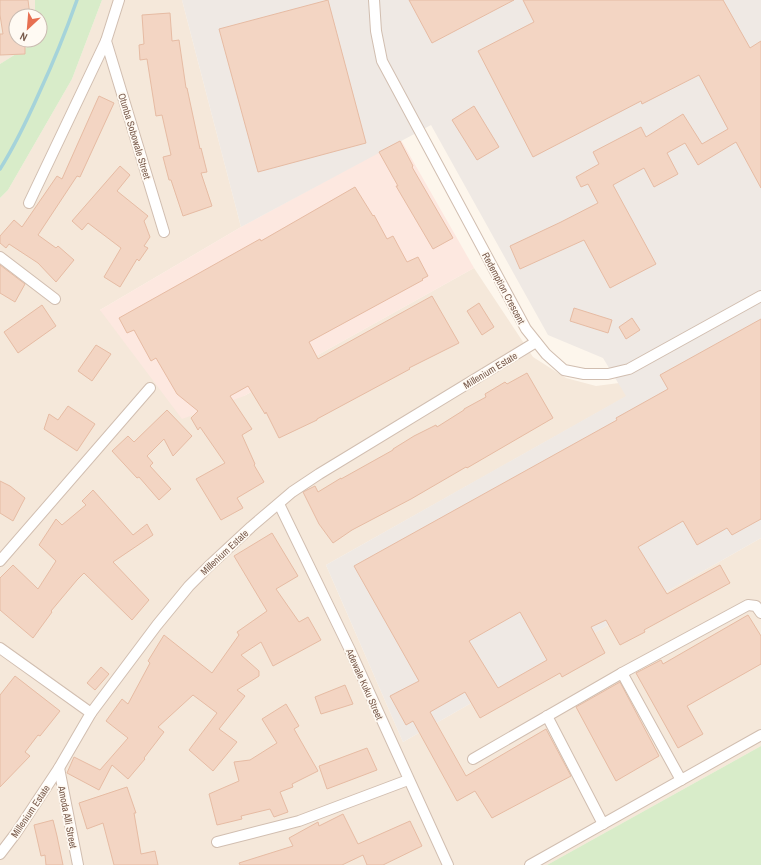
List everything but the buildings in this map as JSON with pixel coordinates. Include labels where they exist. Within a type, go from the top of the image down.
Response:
[{"type":"street","points":[[29,203],[106,41],[119,0]]},
{"type":"street","name":"Redemption Crescent","points":[[374,0],[376,30],[382,61],[526,329],[536,342],[564,370],[584,374],[608,374],[629,369],[761,296]]},
{"type":"street","name":"Otunba Sobowale Street","points":[[106,41],[164,232]]},
{"type":"street","points":[[0,257],[56,299]]},
{"type":"street","name":"Millenium Estate","points":[[0,854],[16,833],[59,768],[91,713],[157,625],[189,586],[209,566],[292,492],[536,342]]},
{"type":"street","points":[[0,561],[150,388]]},
{"type":"street","name":"Adewale Kuku Street","points":[[279,504],[350,650],[448,865]]},
{"type":"street","points":[[473,759],[622,673],[748,605],[756,606],[761,613]]},
{"type":"street","points":[[0,648],[91,713]]},
{"type":"street","points":[[622,673],[681,780]]},
{"type":"street","points":[[546,716],[603,824]]},
{"type":"street","points":[[530,865],[761,735]]},
{"type":"street","name":"Amoda Alli Street","points":[[59,768],[78,865]]},
{"type":"street","points":[[217,842],[299,821],[408,780]]},
{"type":"shaded area","points":[[0,0],[35,0],[35,8],[8,8],[8,48],[25,48],[0,64]]},
{"type":"shaded area","points":[[102,0],[182,0],[241,227],[100,310],[244,396],[474,268],[533,357],[566,378],[596,386],[619,383],[627,396],[326,565],[403,742],[761,538],[761,746],[547,865],[0,865],[0,198],[8,190],[72,79]]},
{"type":"shaded area","points":[[182,0],[761,0],[761,538],[403,742],[326,565],[626,396],[603,358],[548,335],[431,125],[241,227]]},
{"type":"shaded area","points":[[401,140],[474,268],[244,396],[182,419],[100,310],[241,227]]},
{"type":"green space","points":[[35,0],[102,0],[72,79],[8,190],[0,198],[0,64],[25,48],[48,48],[48,8],[35,8]]},
{"type":"green space","points":[[761,746],[761,865],[547,865]]},
{"type":"waterway","points":[[0,169],[26,121],[60,46],[77,0]]}]
